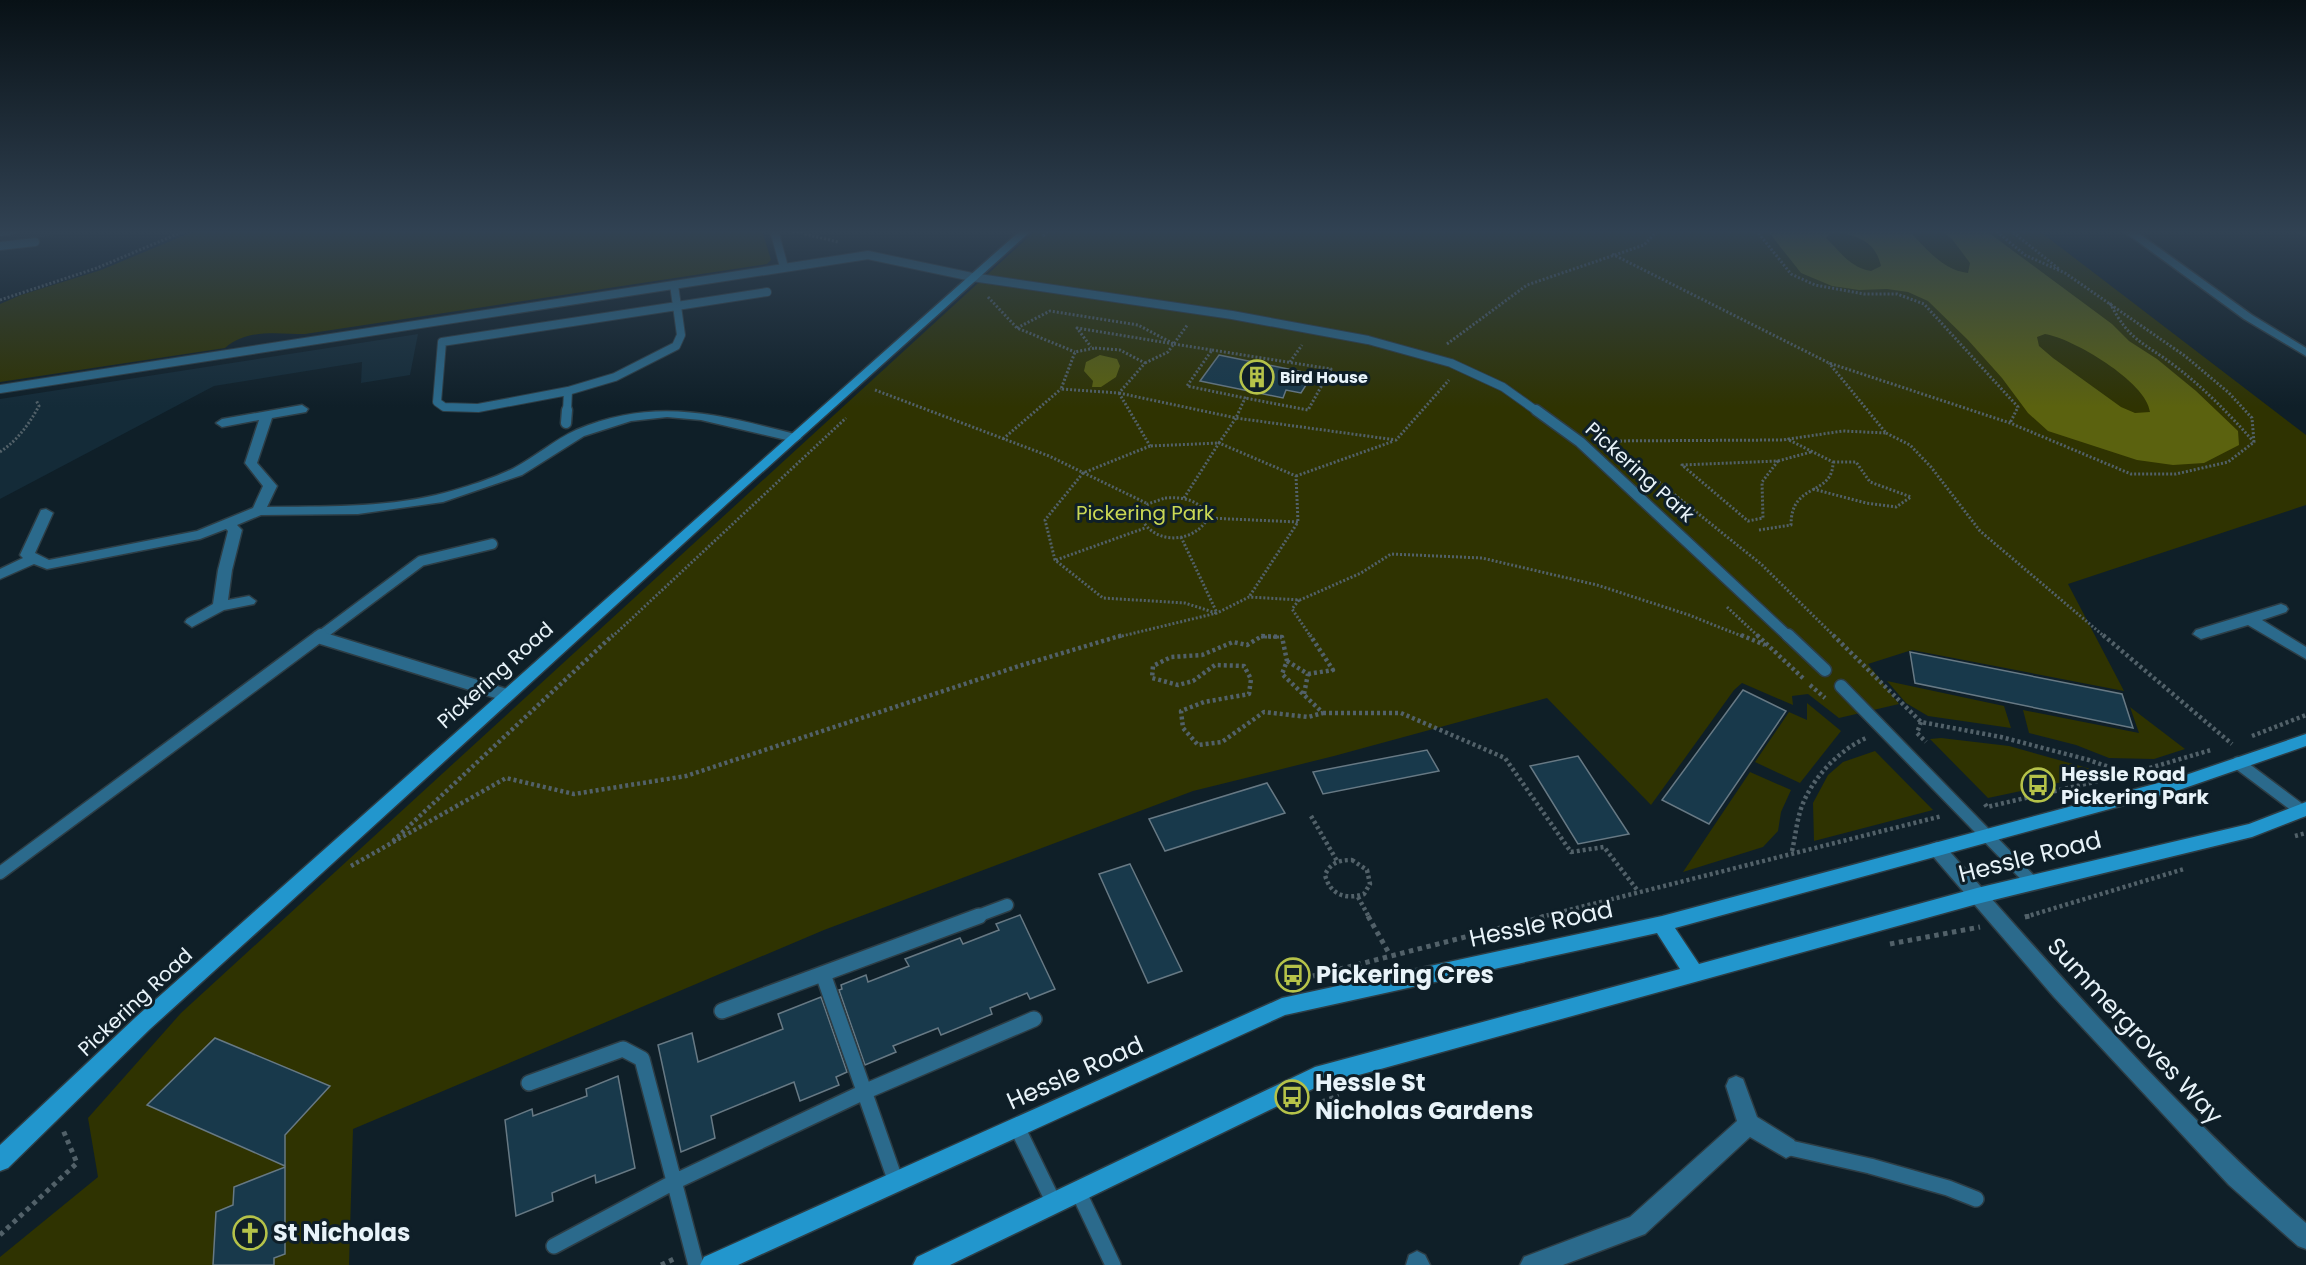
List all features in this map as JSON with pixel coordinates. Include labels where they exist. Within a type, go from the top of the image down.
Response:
[{"type":"street","name":"Pickering Road","points":[[0,1160],[143,1023],[959,289]]},
{"type":"street","points":[[2208,289],[2248,318],[2306,353]]},
{"type":"street","points":[[222,423],[302,409]]},
{"type":"street","points":[[46,513],[27,555],[47,565],[200,535],[259,511],[358,510],[438,499],[517,472],[580,434],[640,417],[667,413],[701,416],[795,438]]},
{"type":"street","points":[[259,511],[270,486],[251,463],[266,417]]},
{"type":"street","points":[[220,606],[225,570],[235,530],[228,523]]},
{"type":"street","points":[[0,574],[35,558]]},
{"type":"street","points":[[192,622],[220,606],[249,601]]},
{"type":"street","points":[[2201,634],[2281,609]]},
{"type":"street","points":[[2251,620],[2306,654]]},
{"type":"street","name":"Hessle Road","points":[[712,1265],[1282,1007],[1662,924],[2179,784],[2306,740]]},
{"type":"street","name":"Hessle Road","points":[[925,1265],[1315,1077],[1977,896],[2252,830],[2304,810]]},
{"type":"street","name":"Summergroves Way","points":[[1937,849],[2061,991],[2237,1177],[2306,1238]]},
{"type":"street","points":[[1662,924],[1694,973]]},
{"type":"street","points":[[1736,1086],[1749,1124],[1786,1147]]},
{"type":"street","points":[[1544,1263],[1637,1226],[1749,1124]]},
{"type":"lane","name":"Pickering Park","points":[[2,390],[648,289]]},
{"type":"lane","points":[[675,289],[677,306],[681,335],[676,346],[615,377],[568,391],[478,408],[444,407],[436,402],[442,342],[677,306],[767,292]]},
{"type":"lane","name":"Pickering Park","points":[[1054,289],[1232,315],[1368,340],[1451,363],[1503,387],[1580,441],[1825,670]]},
{"type":"lane","points":[[566,423],[568,391]]},
{"type":"lane","points":[[0,873],[421,561],[492,544]]},
{"type":"lane","points":[[318,637],[506,695]]},
{"type":"lane","points":[[1841,686],[2032,882]]},
{"type":"lane","points":[[2238,763],[2304,810]]},
{"type":"lane","points":[[722,1011],[1007,905]]},
{"type":"lane","points":[[822,974],[896,1182]]},
{"type":"lane","points":[[554,1246],[674,1182],[864,1092],[1034,1019]]},
{"type":"lane","points":[[528,1083],[623,1049],[642,1059],[696,1265]]},
{"type":"lane","points":[[1017,1127],[1054,1203]]},
{"type":"lane","points":[[1786,1147],[1885,1168],[1960,1191],[1976,1199]]},
{"type":"lane","points":[[1078,1191],[1113,1265]]},
{"type":"path","points":[[0,300],[33,289]]},
{"type":"path","points":[[1429,357],[1522,289]]},
{"type":"path","points":[[1682,289],[1829,363],[2010,423],[2131,474],[2176,474],[2228,462],[2254,442]]},
{"type":"path","points":[[1837,289],[1864,294],[1897,294],[1924,304],[2018,407],[2010,423]]},
{"type":"path","points":[[2089,289],[2185,356],[2229,393],[2252,418],[2254,442]]},
{"type":"path","points":[[993,292],[982,290],[1017,328],[1075,352]]},
{"type":"path","points":[[2109,303],[2122,326],[2137,341],[2174,365],[2199,386],[2222,406],[2254,442]]},
{"type":"path","points":[[1017,328],[1050,311],[1138,325],[1174,344]]},
{"type":"path","points":[[1119,393],[1145,363],[1168,352],[1192,318]]},
{"type":"path","points":[[1091,346],[1077,328],[1331,369],[1308,410],[1187,386],[1212,350]]},
{"type":"path","points":[[1290,362],[1307,337]]},
{"type":"path","points":[[1003,439],[1061,389],[1075,352],[1091,346],[1126,350],[1145,363]]},
{"type":"path","points":[[1829,363],[1886,434]]},
{"type":"path","points":[[1217,613],[1185,603],[1103,598],[1055,560],[1045,520],[1083,473],[1150,446],[1219,443],[1296,476],[1396,440],[1451,378],[1443,374]]},
{"type":"path","points":[[867,398],[884,382]]},
{"type":"path","points":[[0,452],[10,446],[28,426],[39,406],[34,395],[24,386]]},
{"type":"path","points":[[1061,389],[1119,393],[1236,418],[1396,440]]},
{"type":"path","points":[[875,390],[1049,456],[1148,504]]},
{"type":"path","points":[[1119,393],[1150,446]]},
{"type":"path","points":[[1184,498],[1236,418],[1245,398]]},
{"type":"path","points":[[388,845],[849,414]]},
{"type":"path","points":[[1580,441],[1786,439],[1843,432],[1886,434],[1910,446],[1931,466],[1980,531],[2232,744]]},
{"type":"path","points":[[1601,436],[1761,564],[1921,722],[2001,737],[2089,760],[2129,774]]},
{"type":"path","points":[[1786,439],[1833,462],[1856,462],[1870,482],[1911,497],[1896,507],[1813,489]]},
{"type":"path","points":[[1778,460],[1762,482],[1763,518],[1748,521],[1682,465],[1778,460],[1810,452]]},
{"type":"path","points":[[1760,530],[1791,525],[1791,511],[1805,492],[1822,486],[1833,471],[1833,462]]},
{"type":"path","points":[[1249,597],[1298,522],[1296,476]]},
{"type":"path","points":[[1165,498],[1184,498],[1201,506],[1208,518],[1200,530],[1181,537],[1161,536],[1145,528],[1140,516],[1148,504],[1165,498]]},
{"type":"path","points":[[1208,518],[1298,522]]},
{"type":"path","points":[[1055,560],[1145,528]]},
{"type":"path","points":[[1181,537],[1217,613]]},
{"type":"path","points":[[1287,661],[1308,674],[1333,670],[1292,609],[1300,600],[1361,573],[1391,554],[1482,558],[1598,585],[1689,615],[1765,645]]},
{"type":"path","points":[[346,869],[506,778],[574,794],[686,776],[1018,666],[1131,633],[1217,613],[1249,597],[1300,600]]},
{"type":"path","points":[[1725,605],[1765,645],[1831,703]]},
{"type":"path","points":[[1323,713],[1282,674],[1287,661],[1281,637],[1262,636],[1247,645],[1233,642],[1202,655],[1171,657],[1153,666],[1152,678],[1165,685],[1182,686],[1201,677],[1215,665],[1244,666],[1251,679],[1249,694],[1204,702],[1181,711],[1183,729],[1198,745],[1222,742],[1264,712],[1308,717],[1323,713],[1401,712],[1505,758],[1571,852],[1605,847],[1638,891]]},
{"type":"path","points":[[1304,694],[1308,674]]},
{"type":"path","points":[[1979,799],[1987,807],[2129,774],[2232,744],[2306,715]]},
{"type":"path","points":[[1921,722],[1917,733],[1932,749]]},
{"type":"path","points":[[1864,733],[1869,737],[1858,741],[1832,760],[1804,800],[1792,852],[1950,814]]},
{"type":"path","points":[[1311,816],[1337,861]]},
{"type":"path","points":[[1352,860],[1369,872],[1371,884],[1364,894],[1358,897],[1342,896],[1329,888],[1325,875],[1331,864],[1337,861],[1352,860]]},
{"type":"path","points":[[1884,945],[2001,924],[2097,895]]},
{"type":"path","points":[[1358,897],[1390,955]]},
{"type":"path","points":[[1311,1104],[1345,1095]]},
{"type":"path","points":[[0,1235],[77,1163],[61,1126]]},
{"type":"shaded area","points":[[1887,289],[2065,289],[2196,391],[2238,431],[2239,445],[2204,463],[2173,465],[2137,460],[2048,431],[2028,413],[2002,378],[1968,340],[1928,301],[1908,292]],"holes":[[[2045,334],[2057,337],[2089,353],[2123,375],[2146,400],[2150,412],[2135,413],[2121,407],[2039,346],[2037,337]]]},
{"type":"shaded area","points":[[418,334],[410,375],[361,383],[362,362],[214,386],[0,499],[0,399]]},
{"type":"shaded area","points":[[1100,355],[1117,359],[1120,366],[1116,377],[1101,387],[1092,387],[1093,381],[1084,371],[1086,362]]},
{"type":"green space","points":[[40,289],[602,289],[305,334],[253,335],[243,337],[225,348],[0,382],[0,304]]},
{"type":"green space","name":"Pickering Park","points":[[972,289],[2115,289],[2306,435],[2306,505],[2068,584],[2124,691],[1912,650],[1868,664],[1899,704],[1839,718],[1808,694],[1792,696],[1793,705],[1742,683],[1734,690],[1651,805],[1547,698],[1334,756],[1193,791],[824,930],[353,1129],[349,1265],[0,1265],[0,1257],[98,1177],[88,1118],[181,1013]]},
{"type":"green space","points":[[1887,681],[2004,706],[2011,728],[1928,716],[1906,703]]},
{"type":"green space","points":[[1807,703],[1841,731],[1800,783],[1755,762],[1789,712],[1807,720]]},
{"type":"green space","points":[[2130,707],[2185,749],[2154,759],[2109,758],[2076,745],[2029,733],[2023,710],[2139,733]]},
{"type":"green space","points":[[1941,738],[2009,746],[2105,773],[1988,798],[1930,739]]},
{"type":"green space","points":[[1875,751],[1933,810],[1814,841],[1813,803],[1828,775],[1843,762]]},
{"type":"green space","points":[[1750,772],[1791,790],[1781,812],[1778,831],[1763,847],[1683,872]]},
{"type":"building","name":"Bird House","points":[[1219,355],[1313,374],[1301,393],[1286,390],[1283,398],[1200,381]]},
{"type":"building","points":[[1910,652],[2122,694],[2133,728],[1915,683]]},
{"type":"building","points":[[1743,690],[1786,711],[1709,824],[1662,800]]},
{"type":"building","points":[[1427,750],[1439,771],[1323,794],[1313,772]]},
{"type":"building","points":[[1578,756],[1629,834],[1578,844],[1530,766]]},
{"type":"building","points":[[1267,783],[1285,813],[1165,851],[1149,819]]},
{"type":"building","points":[[1130,864],[1182,971],[1148,983],[1099,874]]},
{"type":"building","points":[[1020,915],[1055,989],[1030,999],[1027,993],[990,1008],[992,1014],[941,1035],[938,1028],[893,1046],[896,1052],[865,1065],[839,990],[842,989],[841,985],[866,975],[868,982],[909,966],[905,959],[960,938],[963,944],[999,930],[996,924]]},
{"type":"building","points":[[821,997],[847,1072],[836,1077],[839,1085],[800,1101],[794,1082],[711,1116],[715,1138],[681,1152],[658,1045],[692,1033],[698,1062],[783,1029],[778,1014]]},
{"type":"building","points":[[215,1038],[330,1086],[285,1135],[285,1166],[147,1105]]},
{"type":"building","points":[[618,1076],[635,1168],[596,1183],[595,1175],[552,1193],[553,1201],[516,1216],[505,1120],[532,1109],[533,1116],[587,1096],[586,1089]]},
{"type":"building","name":"St Nicholas","points":[[285,1167],[285,1254],[274,1258],[274,1265],[213,1265],[216,1212],[233,1205],[234,1187]]},
{"type":"place","name":"Bird House","points":[[1257,377]]},
{"type":"place","name":"Hessle Road Pickering Park","points":[[2038,785]]},
{"type":"place","name":"Pickering Cres","points":[[1293,975]]},
{"type":"place","name":"Hessle St Nicholas Gardens","points":[[1292,1097]]},
{"type":"place","name":"St Nicholas","points":[[250,1233]]}]
